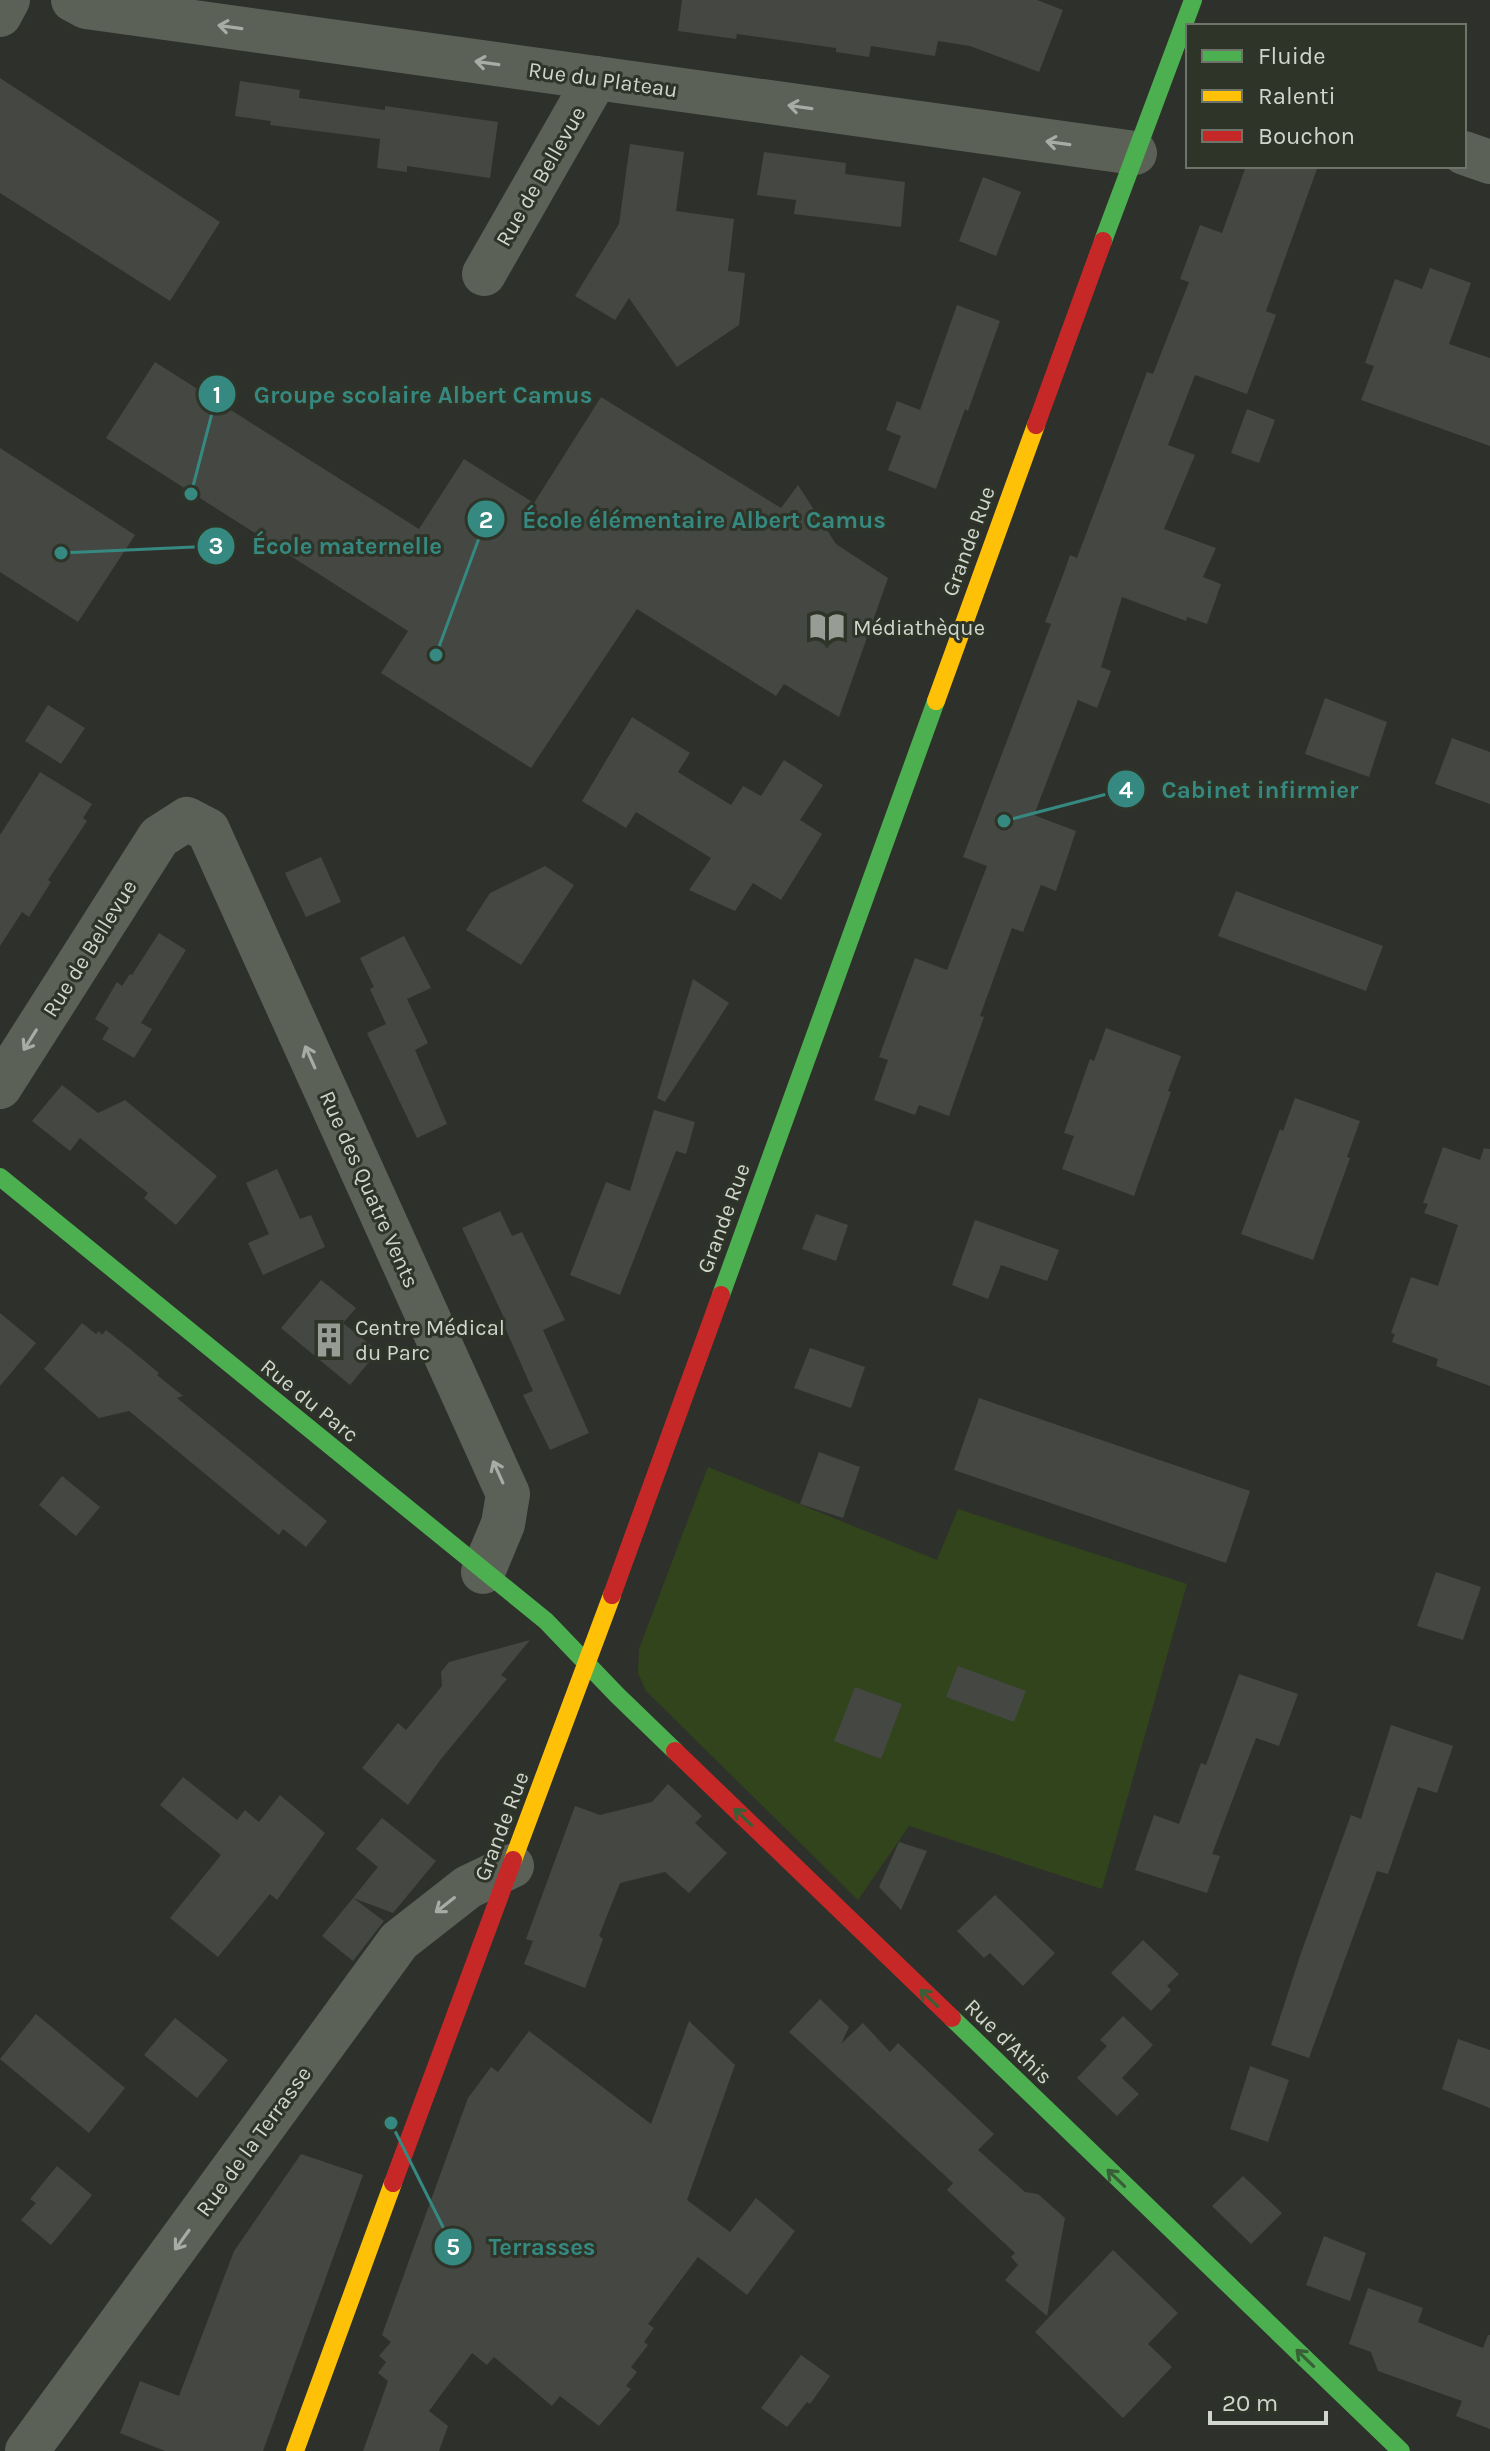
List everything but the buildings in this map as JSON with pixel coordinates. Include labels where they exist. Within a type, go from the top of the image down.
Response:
[{"type":"main road","name":"Grande Rue","points":[[1188,24],[1193,0]]},
{"type":"main road","name":"Grande Rue","points":[[295,2451],[587,1662],[1135,153],[1181,54],[1186,32]]},
{"type":"main road","name":"Rue du Parc","points":[[0,1177],[546,1621],[587,1662]]},
{"type":"main road","name":"Rue d'Athis","points":[[587,1662],[752,1826],[1401,2451]]},
{"type":"street","points":[[0,15],[8,0]]},
{"type":"street","name":"Rue du Plateau","points":[[73,0],[86,7],[1135,153]]},
{"type":"street","name":"Rue de Bellevue","points":[[484,274],[596,78]]},
{"type":"street","points":[[1466,154],[1490,162]]},
{"type":"street","name":"Rue de Bellevue","points":[[0,1087],[159,837],[187,819]]},
{"type":"street","name":"Rue des Quatre Vents","points":[[187,819],[208,830],[508,1494],[503,1524],[483,1572]]},
{"type":"street","name":"Rue de la Terrasse","points":[[27,2451],[399,1941],[468,1887],[512,1866]]},
{"type":"green space","points":[[708,1467],[937,1560],[958,1509],[1187,1584],[1102,1889],[909,1826],[858,1900],[646,1691],[638,1673],[639,1649]]},
{"type":"traffic: fast","points":[[1103,241],[1193,0]]},
{"type":"traffic: fast","points":[[721,1295],[936,701]]},
{"type":"traffic: fast","points":[[0,1177],[546,1621],[675,1751]]},
{"type":"traffic: fast","points":[[952,2018],[1401,2451]]},
{"type":"traffic: slow","points":[[936,701],[1036,425]]},
{"type":"traffic: slow","points":[[513,1860],[612,1595]]},
{"type":"traffic: slow","points":[[295,2451],[393,2183]]},
{"type":"traffic: jam","points":[[1036,425],[1103,241]]},
{"type":"traffic: jam","points":[[612,1595],[721,1295]]},
{"type":"traffic: jam","points":[[675,1751],[952,2018]]},
{"type":"traffic: jam","points":[[393,2183],[513,1860]]},
{"type":"place","name":"Groupe scolaire Albert Camus","points":[[191,494]]},
{"type":"place","name":"École maternelle","points":[[61,553]]},
{"type":"place","name":"Médiathèque","points":[[827,627]]},
{"type":"place","name":"École élémentaire Albert Camus","points":[[436,655]]},
{"type":"place","name":"Cabinet infirmier","points":[[1004,821]]},
{"type":"place","name":"Centre Médical du Parc","points":[[329,1340]]},
{"type":"place","name":"Terrasses","points":[[391,2123]]}]
